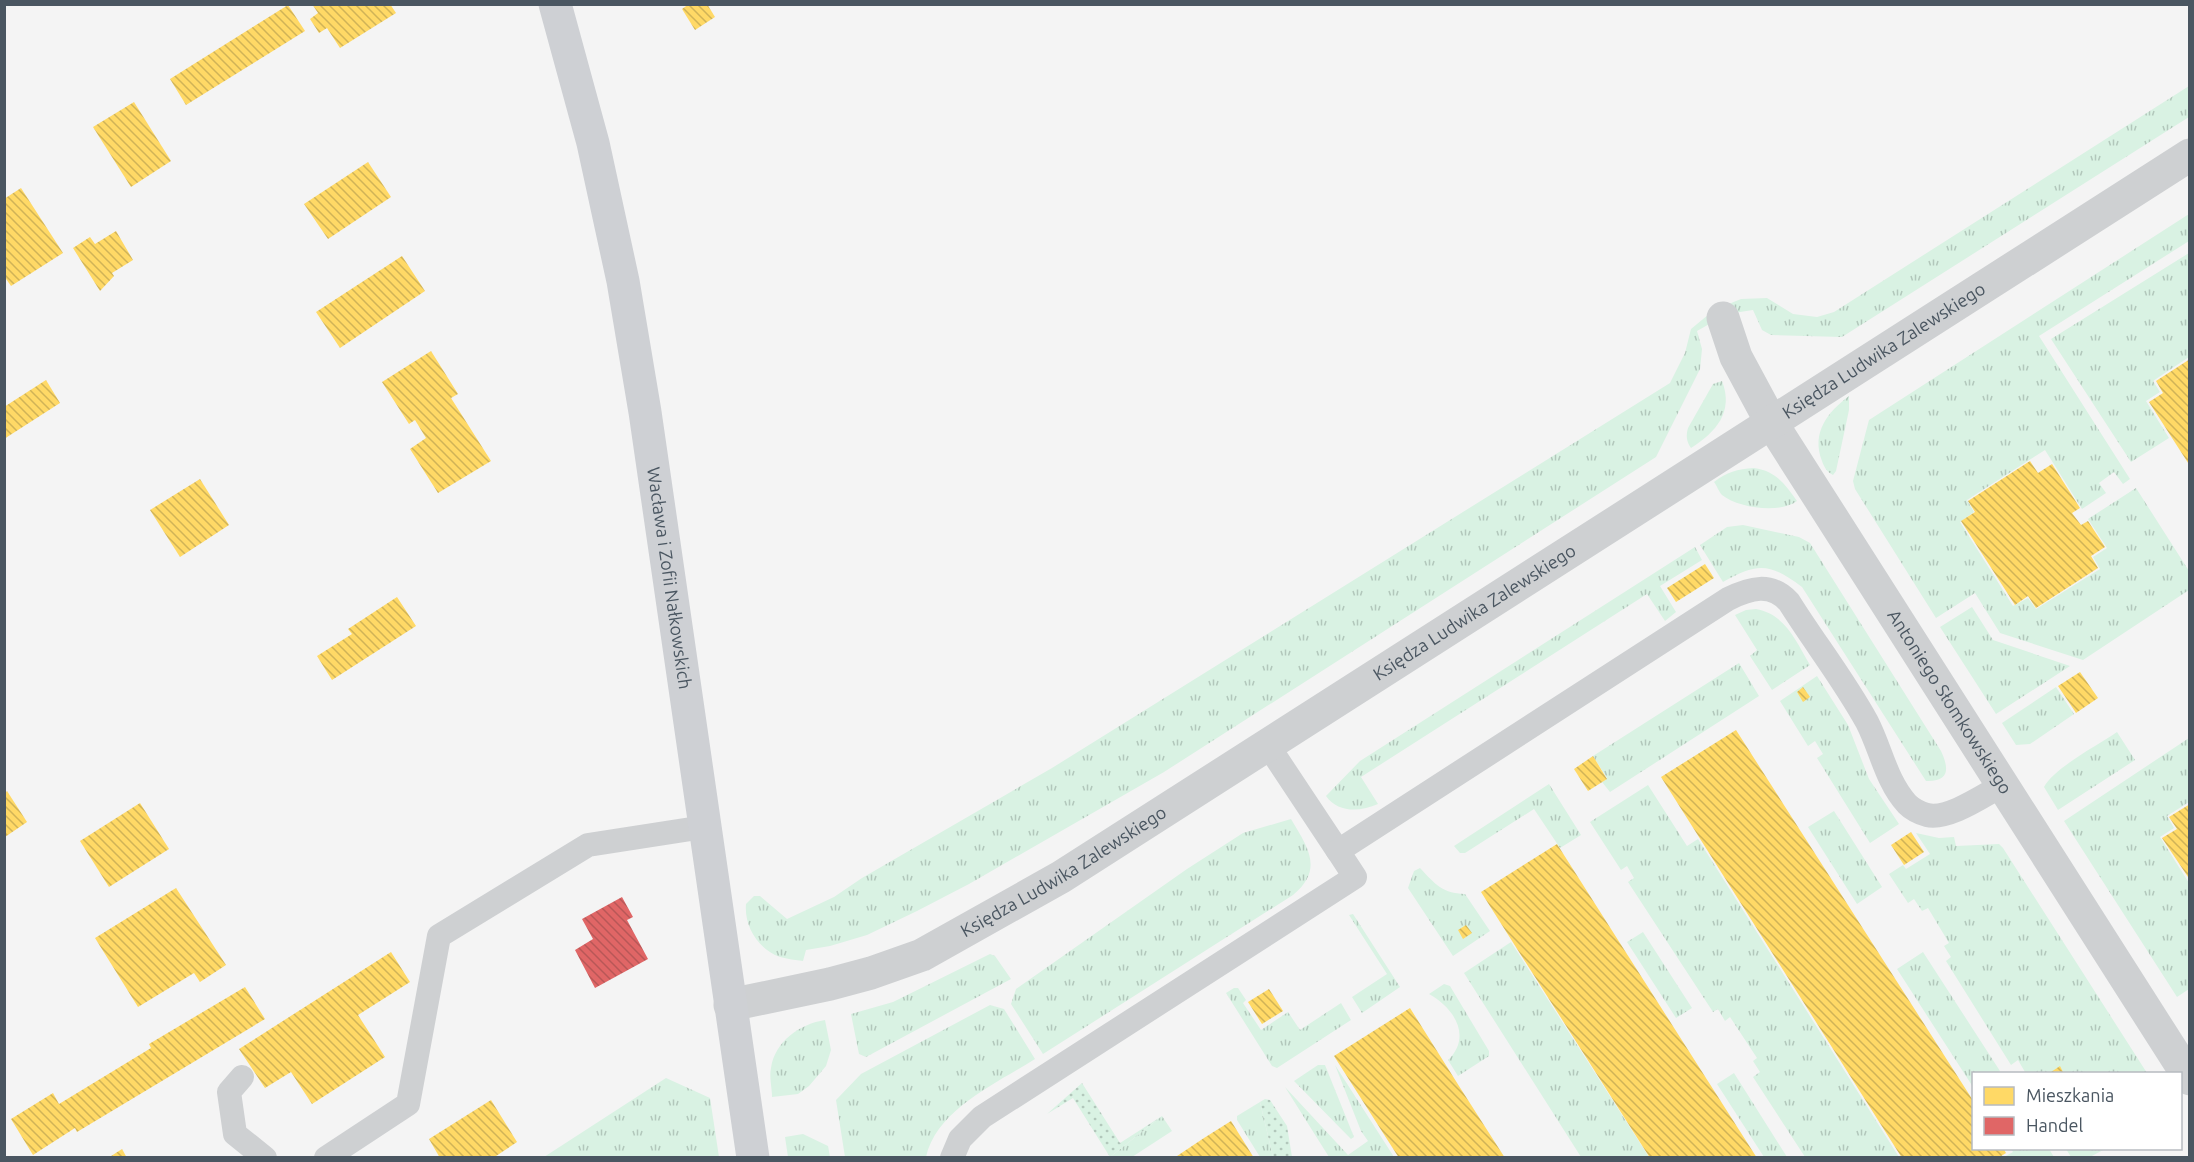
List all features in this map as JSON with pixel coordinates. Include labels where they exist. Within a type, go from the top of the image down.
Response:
[{"type":"street","name":"Wacława i Zofii Nałkowskich","points":[[555,4],[593,143],[623,280],[645,412],[753,1158]]},
{"type":"street","name":"Księdza Ludwika Zalewskiego","points":[[730,1005],[830,984],[871,973],[922,955],[1061,877],[2190,155]]},
{"type":"street","name":"Antoniego Słomkowskiego","points":[[1723,318],[1736,357],[1771,422],[2190,1079]]},
{"type":"lane","points":[[1338,851],[1728,599],[1756,588],[1776,591],[1789,602],[1867,723],[1886,770],[1914,810],[1928,815],[1941,815],[2003,785]]},
{"type":"lane","points":[[952,1158],[960,1139],[982,1117],[1355,878],[1267,744]]},
{"type":"lane","points":[[326,1158],[408,1104],[439,936],[588,845],[704,827]]},
{"type":"lane","points":[[242,1077],[229,1092],[235,1134],[265,1158]]},
{"type":"green space","points":[[2189,86],[2189,117],[1842,337],[1771,335],[1762,330],[1753,310],[1727,314],[1697,331],[1702,349],[1700,369],[1656,457],[1164,772],[969,884],[867,935],[830,946],[806,950],[803,961],[783,958],[772,953],[754,936],[747,920],[746,904],[754,896],[760,896],[787,919],[834,897],[862,878],[1052,768],[1670,383],[1685,353],[1691,329],[1714,310],[1741,299],[1767,298],[1793,314],[1817,317],[1834,312]]},
{"type":"green space","points":[[2189,214],[2189,241],[2039,336],[2130,479],[2123,484],[2114,472],[2099,483],[2106,493],[2082,509],[2045,450],[1967,500],[1974,512],[1960,522],[2013,606],[2028,598],[2036,609],[2100,569],[2093,557],[2107,548],[2088,519],[2136,488],[2189,571],[2189,590],[2083,660],[2000,633],[1975,593],[1936,618],[1855,489],[1853,481],[1869,420]]},
{"type":"green space","points":[[2189,253],[2189,357],[2153,381],[2160,392],[2146,401],[2169,438],[2131,462],[2051,339]]},
{"type":"green space","points":[[1722,381],[1726,402],[1724,412],[1715,428],[1691,448],[1687,438],[1688,428],[1713,384]]},
{"type":"green space","points":[[1849,396],[1849,410],[1836,471],[1833,475],[1822,461],[1819,451],[1820,432],[1828,416]]},
{"type":"green space","points":[[1754,468],[1774,475],[1797,501],[1780,507],[1748,506],[1729,500],[1722,495],[1714,482],[1732,472]]},
{"type":"green space","points":[[1743,525],[1799,537],[1810,543],[1941,751],[1946,773],[1940,779],[1926,781],[1802,587],[1781,573],[1764,568],[1746,571],[1723,582],[1700,545],[1727,527]]},
{"type":"green space","points":[[1695,547],[1702,560],[1660,586],[1676,612],[1665,621],[1647,594],[1361,777],[1378,804],[1364,809],[1343,808],[1331,802],[1326,796],[1360,761]]},
{"type":"green space","points":[[1972,607],[1993,640],[2070,666],[1996,714],[1940,627]]},
{"type":"green space","points":[[1756,609],[1775,616],[1789,630],[1810,665],[1772,690],[1750,656],[1757,650],[1735,615]]},
{"type":"green space","points":[[1739,663],[1759,696],[1610,792],[1602,782],[1607,778],[1593,756]]},
{"type":"green space","points":[[1817,676],[1848,725],[1869,779],[1899,824],[1870,843],[1817,758],[1823,754],[1815,741],[1808,746],[1780,701]]},
{"type":"green space","points":[[2056,687],[2074,714],[2030,744],[2016,745],[2002,723]]},
{"type":"green space","points":[[2117,732],[2135,760],[2058,810],[2044,787],[2049,780],[2077,757]]},
{"type":"green space","points":[[2189,738],[2189,802],[2167,816],[2174,828],[2160,837],[2189,883],[2189,989],[2177,997],[2064,821]]},
{"type":"green space","points":[[1549,784],[1581,835],[1560,848],[1534,809],[1465,853],[1460,853],[1454,846]]},
{"type":"green space","points":[[1648,785],[1687,846],[1698,839],[1899,1157],[1805,1157],[1753,1077],[1760,1072],[1753,1061],[1757,1058],[1730,1017],[1725,1021],[1718,1009],[1713,1012],[1628,882],[1634,878],[1627,866],[1621,870],[1590,822]]},
{"type":"green space","points":[[1834,811],[1882,887],[1857,904],[1808,827]]},
{"type":"green space","points":[[1291,819],[1303,839],[1310,858],[1308,876],[1293,895],[1043,1054],[1011,1004],[1016,989],[1187,869],[1243,833]]},
{"type":"green space","points":[[1916,833],[1939,838],[1954,837],[1956,846],[1999,844],[2003,848],[2146,1072],[2025,1072],[2018,1060],[2011,1065],[1946,961],[1951,957],[1944,946],[1949,943],[1928,908],[1922,911],[1914,899],[1908,903],[1889,874],[1903,865],[1906,869],[1930,854]]},
{"type":"green space","points":[[1420,868],[1445,890],[1465,894],[1490,931],[1453,956],[1408,888],[1414,871]]},
{"type":"green space","points":[[1353,914],[1400,987],[1362,1013],[1352,997],[1387,974],[1349,915]]},
{"type":"green space","points":[[1643,932],[1692,1008],[1676,1018],[1627,942]]},
{"type":"green space","points":[[1511,942],[1649,1157],[1581,1157],[1464,973]]},
{"type":"green space","points":[[1923,952],[2000,1071],[1972,1072],[1972,1085],[1897,969]]},
{"type":"green space","points":[[990,954],[995,956],[1011,979],[866,1057],[859,1054],[851,1014],[893,1002]]},
{"type":"green space","points":[[1444,984],[1450,986],[1489,1051],[1489,1056],[1458,1076],[1448,1060],[1459,1041],[1457,1023],[1446,1006],[1429,994]]},
{"type":"green space","points":[[1238,988],[1246,1000],[1243,1003],[1261,1030],[1288,1012],[1300,1030],[1341,1003],[1351,1020],[1277,1068],[1272,1066],[1226,993]]},
{"type":"green space","points":[[990,1005],[1004,1009],[1035,1059],[986,1088],[955,1111],[932,1140],[926,1157],[845,1157],[836,1100],[861,1074]]},
{"type":"green space","points":[[825,1020],[831,1050],[826,1066],[809,1086],[798,1094],[772,1097],[770,1071],[773,1058],[783,1042],[807,1025]]},
{"type":"green space","points":[[1318,1065],[1325,1065],[1354,1137],[1351,1139],[1294,1081]]},
{"type":"green space","points":[[1335,1065],[1394,1157],[1329,1157],[1285,1087],[1348,1155],[1368,1141],[1361,1131]]},
{"type":"green space","points":[[1734,1073],[1787,1157],[1764,1157],[1717,1084]]},
{"type":"green space","points":[[666,1078],[710,1098],[719,1157],[544,1157]]},
{"type":"green space","points":[[1082,1083],[1120,1143],[1162,1116],[1110,1157],[1073,1098],[1047,1114]]},
{"type":"green space","points":[[1265,1099],[1270,1100],[1287,1126],[1292,1157],[1273,1157],[1260,1102]]},
{"type":"green space","points":[[1260,1102],[1273,1157],[1260,1157],[1237,1120],[1237,1116]]},
{"type":"green space","points":[[1162,1116],[1172,1131],[1132,1157],[1110,1157]]},
{"type":"green space","points":[[803,1134],[828,1146],[830,1157],[788,1157],[785,1137]]},
{"type":"green space","points":[[2012,1150],[2050,1150],[2054,1157],[2004,1157],[2013,1152]]},
{"type":"green space","points":[[2067,1150],[2103,1150],[2090,1157],[2071,1157]]},
{"type":"building: Mieszkania","points":[[312,4],[390,4],[396,13],[340,48],[327,28],[319,33],[310,19],[318,13]]},
{"type":"building: Mieszkania","points":[[689,4],[707,4],[715,17],[695,30],[682,9]]},
{"type":"building: Mieszkania","points":[[288,5],[305,31],[186,105],[170,79]]},
{"type":"building: Mieszkania","points":[[134,102],[171,161],[131,187],[93,127]]},
{"type":"building: Mieszkania","points":[[368,162],[391,197],[328,239],[304,204]]},
{"type":"building: Mieszkania","points":[[21,188],[63,253],[11,286],[4,276],[4,199]]},
{"type":"building: Mieszkania","points":[[116,231],[133,260],[112,273],[114,276],[100,291],[73,248],[90,237],[95,244]]},
{"type":"building: Mieszkania","points":[[402,256],[425,291],[340,348],[316,312]]},
{"type":"building: Mieszkania","points":[[431,351],[458,394],[451,398],[491,461],[438,493],[410,449],[426,438],[415,420],[409,424],[382,382]]},
{"type":"building: Mieszkania","points":[[2190,359],[2190,466],[2149,402],[2163,393],[2156,381]]},
{"type":"building: Mieszkania","points":[[46,380],[60,403],[4,439],[4,407]]},
{"type":"building: Mieszkania","points":[[2030,461],[2038,473],[2052,464],[2080,508],[2072,513],[2081,525],[2088,521],[2105,547],[2091,556],[2098,568],[2036,608],[2028,596],[2015,605],[1961,521],[1975,512],[1968,501]]},
{"type":"building: Mieszkania","points":[[200,479],[229,525],[180,557],[150,510]]},
{"type":"building: Mieszkania","points":[[1705,564],[1714,578],[1676,602],[1667,588]]},
{"type":"building: Mieszkania","points":[[397,597],[416,626],[332,680],[317,656],[352,634],[348,629]]},
{"type":"building: Mieszkania","points":[[2080,672],[2098,698],[2076,713],[2058,686]]},
{"type":"building: Mieszkania","points":[[1803,687],[1810,697],[1803,702],[1797,692]]},
{"type":"building: Mieszkania","points":[[1736,730],[1972,1099],[1972,1150],[2004,1150],[2006,1153],[1998,1158],[1902,1158],[1661,777]]},
{"type":"building: Mieszkania","points":[[1593,756],[1607,779],[1588,791],[1574,769]]},
{"type":"building: Mieszkania","points":[[7,791],[27,822],[5,837],[5,793]]},
{"type":"building: Mieszkania","points":[[140,803],[169,849],[109,887],[80,841]]},
{"type":"building: Mieszkania","points":[[2190,804],[2190,880],[2162,838],[2177,829],[2169,817]]},
{"type":"building: Mieszkania","points":[[1911,832],[1924,852],[1904,865],[1891,845]]},
{"type":"building: Mieszkania","points":[[1557,844],[1757,1158],[1650,1158],[1481,892]]},
{"type":"building: Mieszkania","points":[[176,888],[226,965],[200,982],[194,973],[138,1007],[95,938]]},
{"type":"building: Mieszkania","points":[[1466,925],[1472,933],[1463,939],[1458,930]]},
{"type":"building: Mieszkania","points":[[391,952],[410,982],[358,1015],[385,1057],[312,1104],[291,1072],[265,1088],[239,1049]]},
{"type":"building: Mieszkania","points":[[245,987],[265,1019],[77,1132],[75,1128],[33,1155],[11,1119],[53,1093],[59,1104],[151,1048],[149,1044]]},
{"type":"building: Mieszkania","points":[[1269,989],[1283,1011],[1262,1024],[1248,1002]]},
{"type":"building: Mieszkania","points":[[1410,1008],[1505,1158],[1399,1158],[1334,1056]]},
{"type":"building: Mieszkania","points":[[2060,1066],[2063,1072],[2051,1072]]},
{"type":"building: Mieszkania","points":[[491,1100],[517,1142],[493,1158],[440,1158],[429,1139]]},
{"type":"building: Mieszkania","points":[[1231,1121],[1254,1158],[1174,1158],[1204,1138]]},
{"type":"building: Mieszkania","points":[[122,1149],[127,1158],[108,1158]]},
{"type":"building: Handel","points":[[622,897],[633,917],[627,920],[648,959],[595,988],[575,950],[593,939],[582,919]]}]
